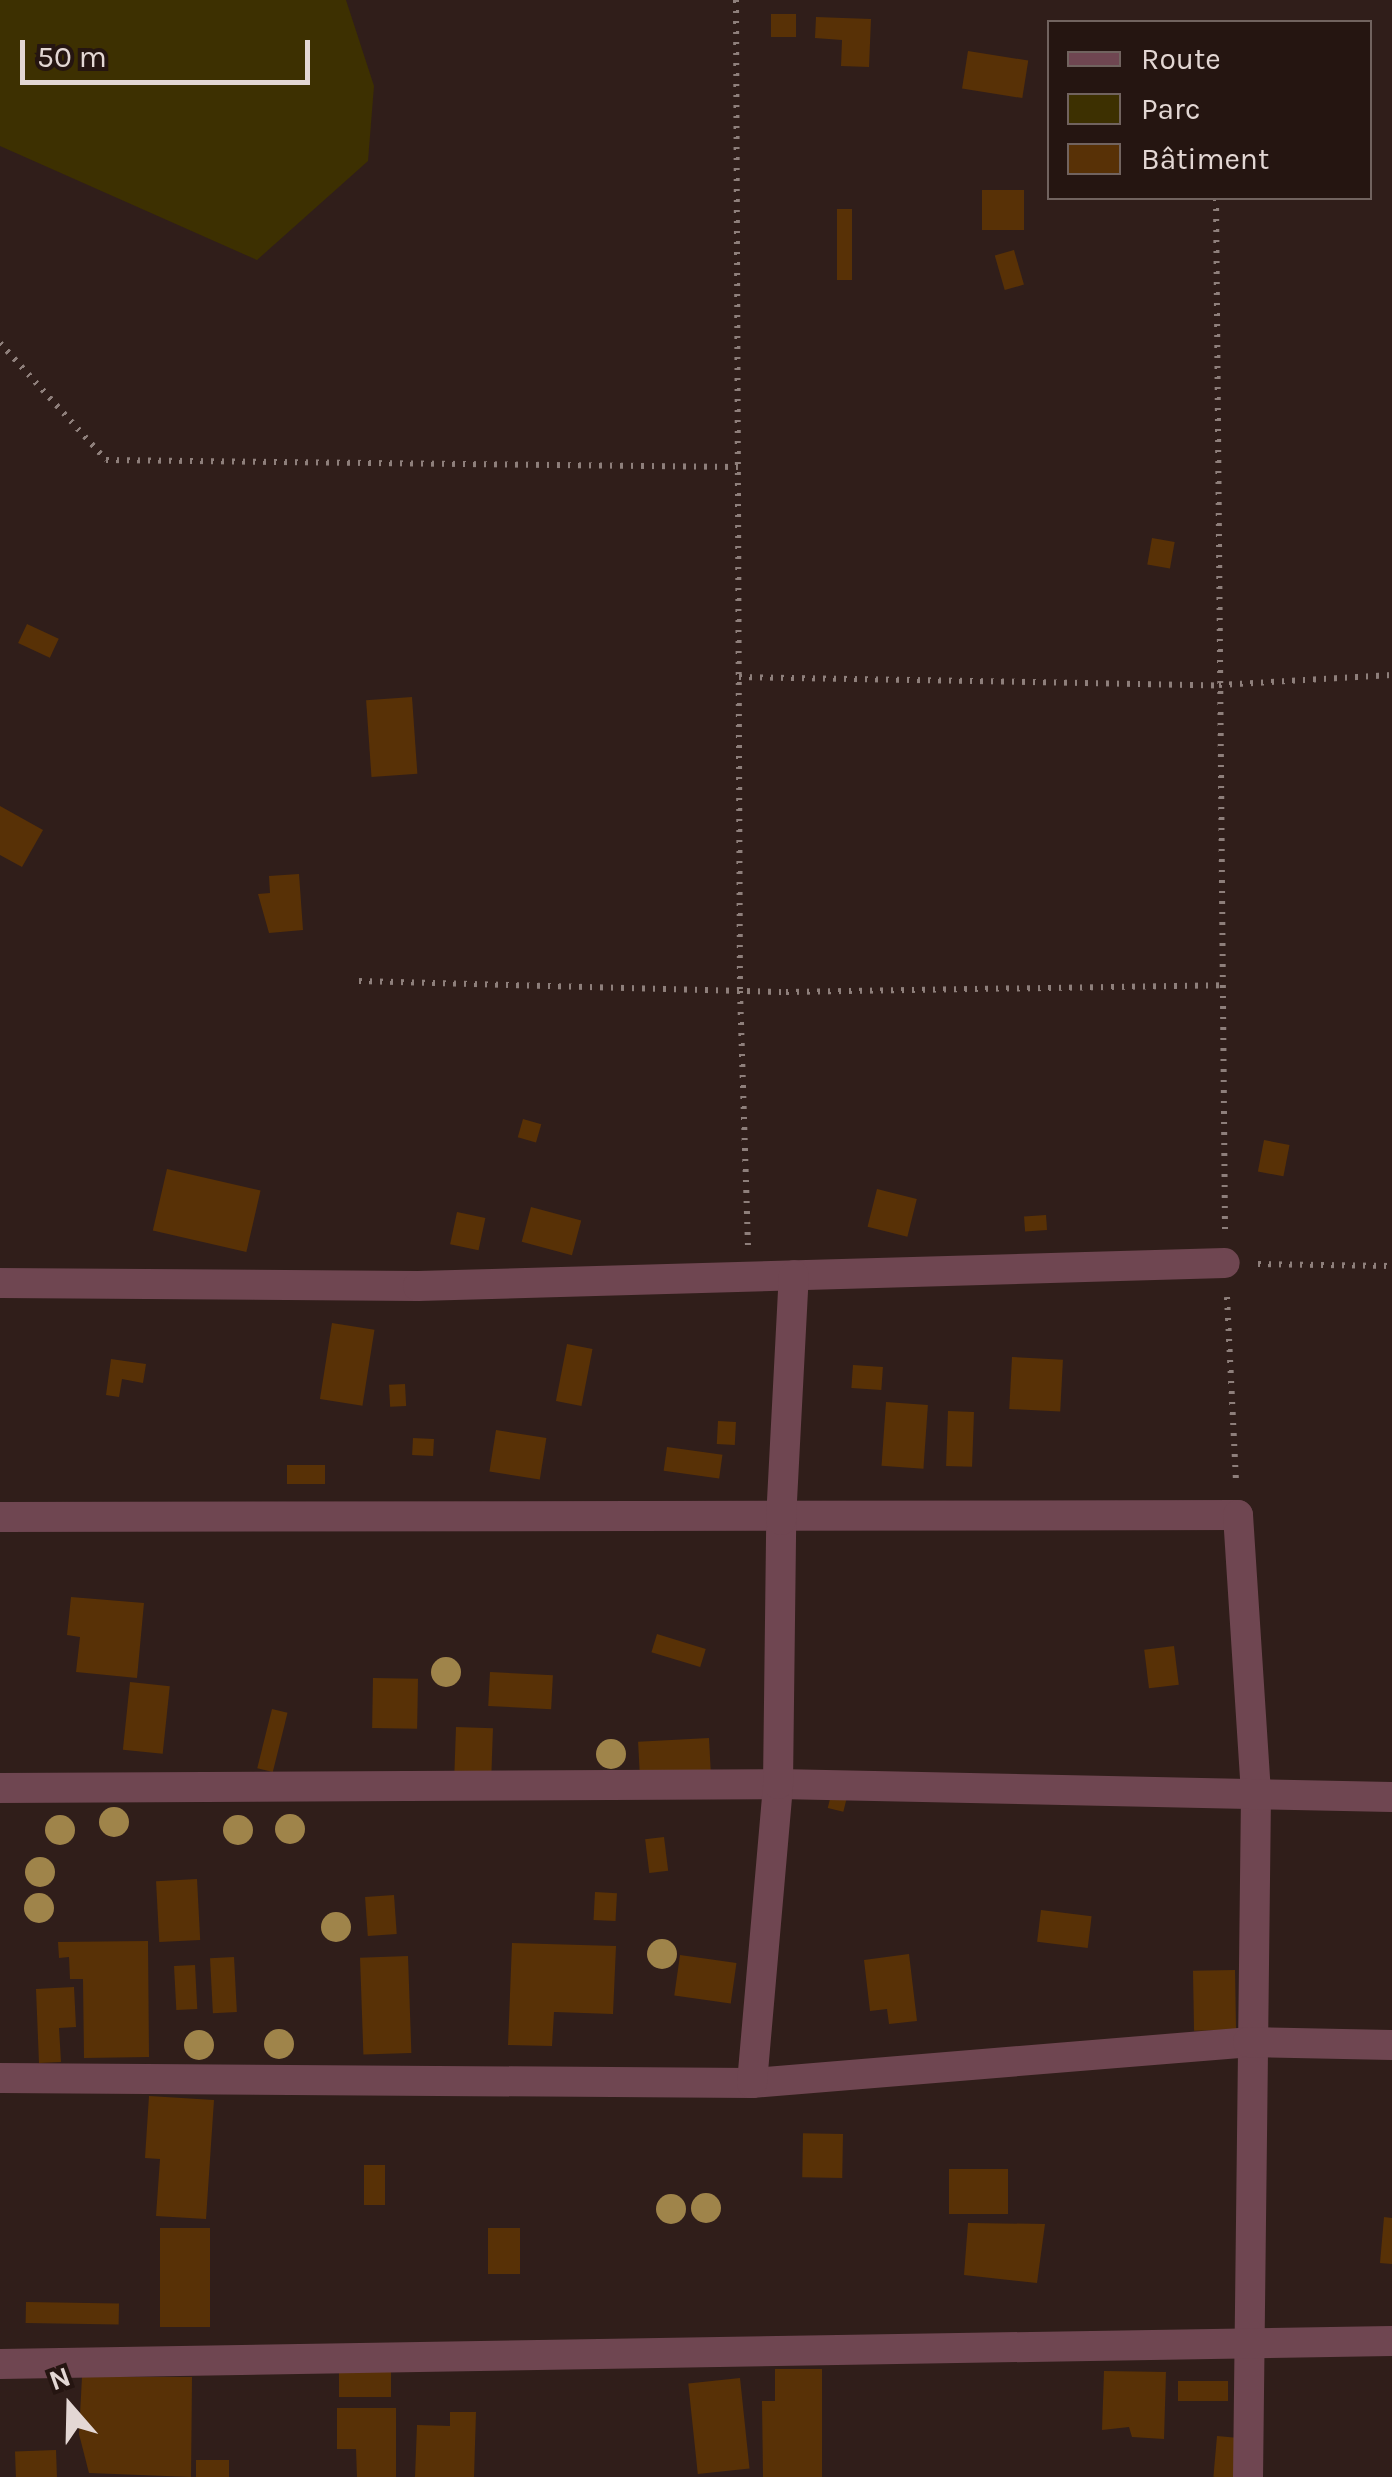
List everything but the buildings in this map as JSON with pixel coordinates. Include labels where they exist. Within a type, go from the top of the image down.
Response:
[{"type":"street","points":[[0,1283],[418,1286],[1226,1263]]},
{"type":"street","points":[[752,2083],[778,1784],[781,1520],[794,1276]]},
{"type":"street","points":[[0,1517],[781,1520],[1238,1515],[1256,1794],[1248,2042],[1248,2477]]},
{"type":"street","points":[[0,1788],[778,1784],[1392,1797]]},
{"type":"street","points":[[0,2078],[752,2083],[1248,2042],[1392,2045]]},
{"type":"street","points":[[0,2364],[1392,2342]]},
{"type":"path","points":[[736,0],[740,991],[748,1277]]},
{"type":"path","points":[[1216,200],[1226,1263],[1238,1515]]},
{"type":"path","points":[[0,343],[106,460],[738,467]]},
{"type":"path","points":[[739,677],[1219,685],[1392,675]]},
{"type":"path","points":[[360,981],[740,991],[1222,984]]},
{"type":"path","points":[[1226,1263],[1392,1266]]},
{"type":"green space","points":[[0,0],[346,0],[374,86],[368,161],[257,260],[0,146]]}]
